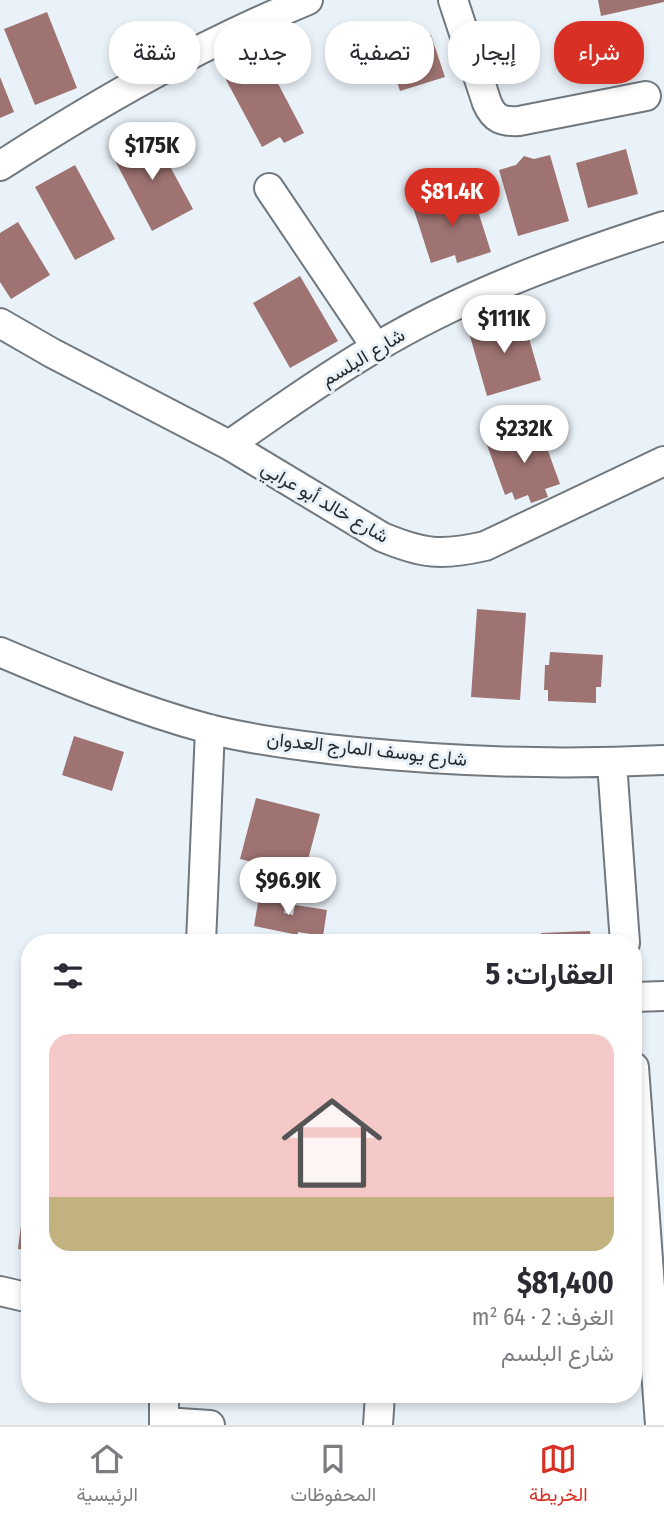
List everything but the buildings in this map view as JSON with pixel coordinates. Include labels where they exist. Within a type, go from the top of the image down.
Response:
[{"type":"street","points":[[0,166],[137,81],[240,28],[308,0]]},
{"type":"street","points":[[453,0],[487,103],[501,120],[519,121],[646,96]]},
{"type":"street","points":[[269,188],[376,347]]},
{"type":"street","name":"شارع البلسم","points":[[229,445],[376,347],[464,302],[573,256],[664,226]]},
{"type":"street","name":"شارع خالد أبو عرابي","points":[[0,323],[229,445],[382,537],[430,553],[456,553],[485,546],[664,461]]},
{"type":"street","name":"شارع يوسف المارج العدوان","points":[[0,652],[154,712],[210,729],[274,742],[400,757],[612,763],[664,760]]},
{"type":"street","points":[[201,934],[210,729]]},
{"type":"street","points":[[612,763],[624,934]]},
{"type":"street","points":[[642,997],[664,996]]},
{"type":"street","points":[[642,1158],[659,1329],[660,1425]]},
{"type":"street","points":[[0,1291],[21,1296]]},
{"type":"street","points":[[378,1425],[379,1403]]},
{"type":"street","points":[[164,1414],[210,1425]]}]
